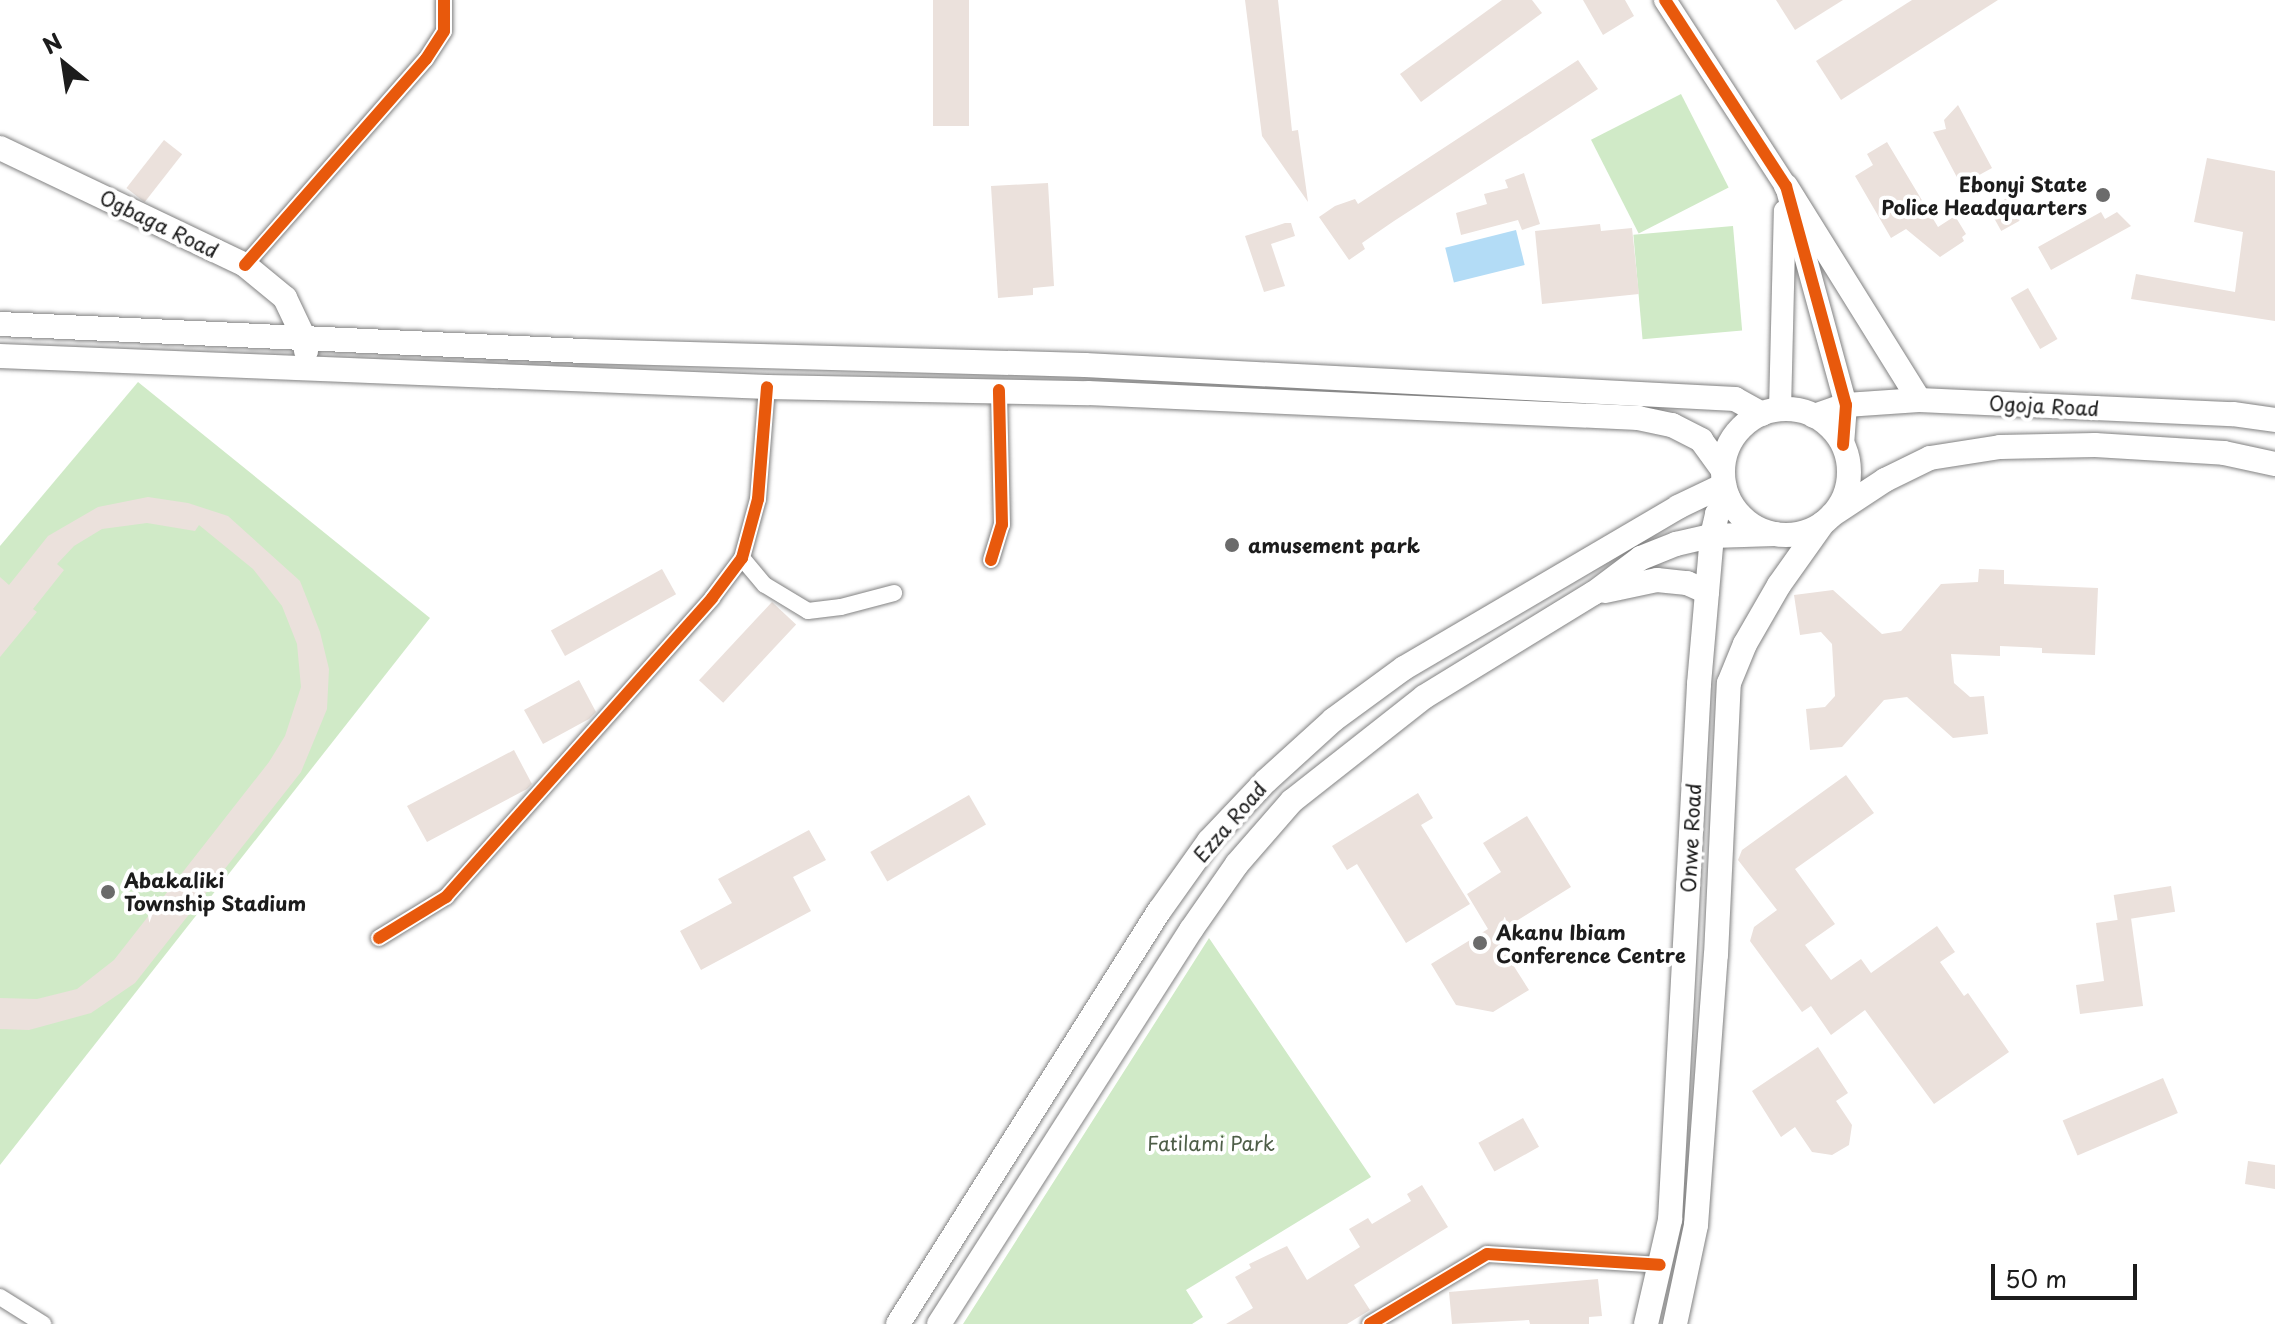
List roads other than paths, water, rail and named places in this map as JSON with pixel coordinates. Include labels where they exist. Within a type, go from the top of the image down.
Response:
[{"type":"main road","name":"Ogbaga Road","points":[[0,148],[245,265],[285,298],[304,338],[309,370]]},
{"type":"main road","points":[[1786,186],[1919,400]]},
{"type":"main road","points":[[0,324],[1117,367],[1735,399],[1771,412],[1814,416],[1831,428],[1843,445],[1849,474],[1847,489],[1828,519],[1795,534],[1775,534],[1747,521],[1701,440],[1672,425],[1638,418],[999,390],[767,387],[0,356]]},
{"type":"main road","name":"Ogoja Road","points":[[1814,416],[1846,405],[1919,400],[2233,414],[2275,420]]},
{"type":"main road","points":[[1725,484],[1734,437],[1771,412]]},
{"type":"main road","name":"Ogoja Road","points":[[1828,519],[1885,480],[1930,458],[2000,447],[2095,445],[2224,453],[2275,464]]},
{"type":"main road","name":"Onwe Road","points":[[1646,1324],[1670,1220],[1707,592],[1712,536],[1725,484]]},
{"type":"main road","name":"Ezza Road","points":[[898,1324],[1160,910],[1209,841],[1266,781],[1333,720],[1404,668],[1678,507],[1725,484]]},
{"type":"main road","name":"Onwe Road","points":[[1675,1324],[1696,1225],[1716,955],[1729,683],[1745,644],[1779,585],[1828,519]]},
{"type":"main road","name":"Ezza Road","points":[[939,1324],[1191,930],[1237,864],[1292,801],[1424,697],[1594,593],[1641,558],[1676,544],[1712,536],[1775,534]]},
{"type":"main road","points":[[1594,593],[1657,580],[1687,583],[1707,592]]},
{"type":"main road","points":[[1160,910],[1191,930]]},
{"type":"main road","points":[[1685,953],[1716,955]]},
{"type":"street","points":[[245,265],[426,59],[444,31],[444,0]]},
{"type":"street","points":[[1665,0],[1786,186],[1846,405],[1843,445]]},
{"type":"street","points":[[1771,412],[1786,186]]},
{"type":"street","points":[[379,938],[446,897],[712,598],[742,558],[758,499],[767,387]]},
{"type":"street","points":[[991,560],[1002,525],[999,390]]},
{"type":"street","points":[[742,558],[765,585],[808,611],[841,607],[894,593]]},
{"type":"street","points":[[1370,1324],[1487,1254],[1660,1265]]},
{"type":"street","points":[[0,1297],[43,1324]]},
{"type":"water","points":[[1516,230],[1525,265],[1454,283],[1445,248]]},
{"type":"place","name":"Ebonyi State Police Headquarters","points":[[2103,195]]},
{"type":"place","name":"amusement park","points":[[1232,545]]},
{"type":"place","name":"Abakaliki Township Stadium","points":[[108,892]]},
{"type":"place","name":"Akanu Ibiam Conference Centre","points":[[1480,943]]},
{"type":"park label","name":"Fatilami Park","points":[[1211,1143]]}]
